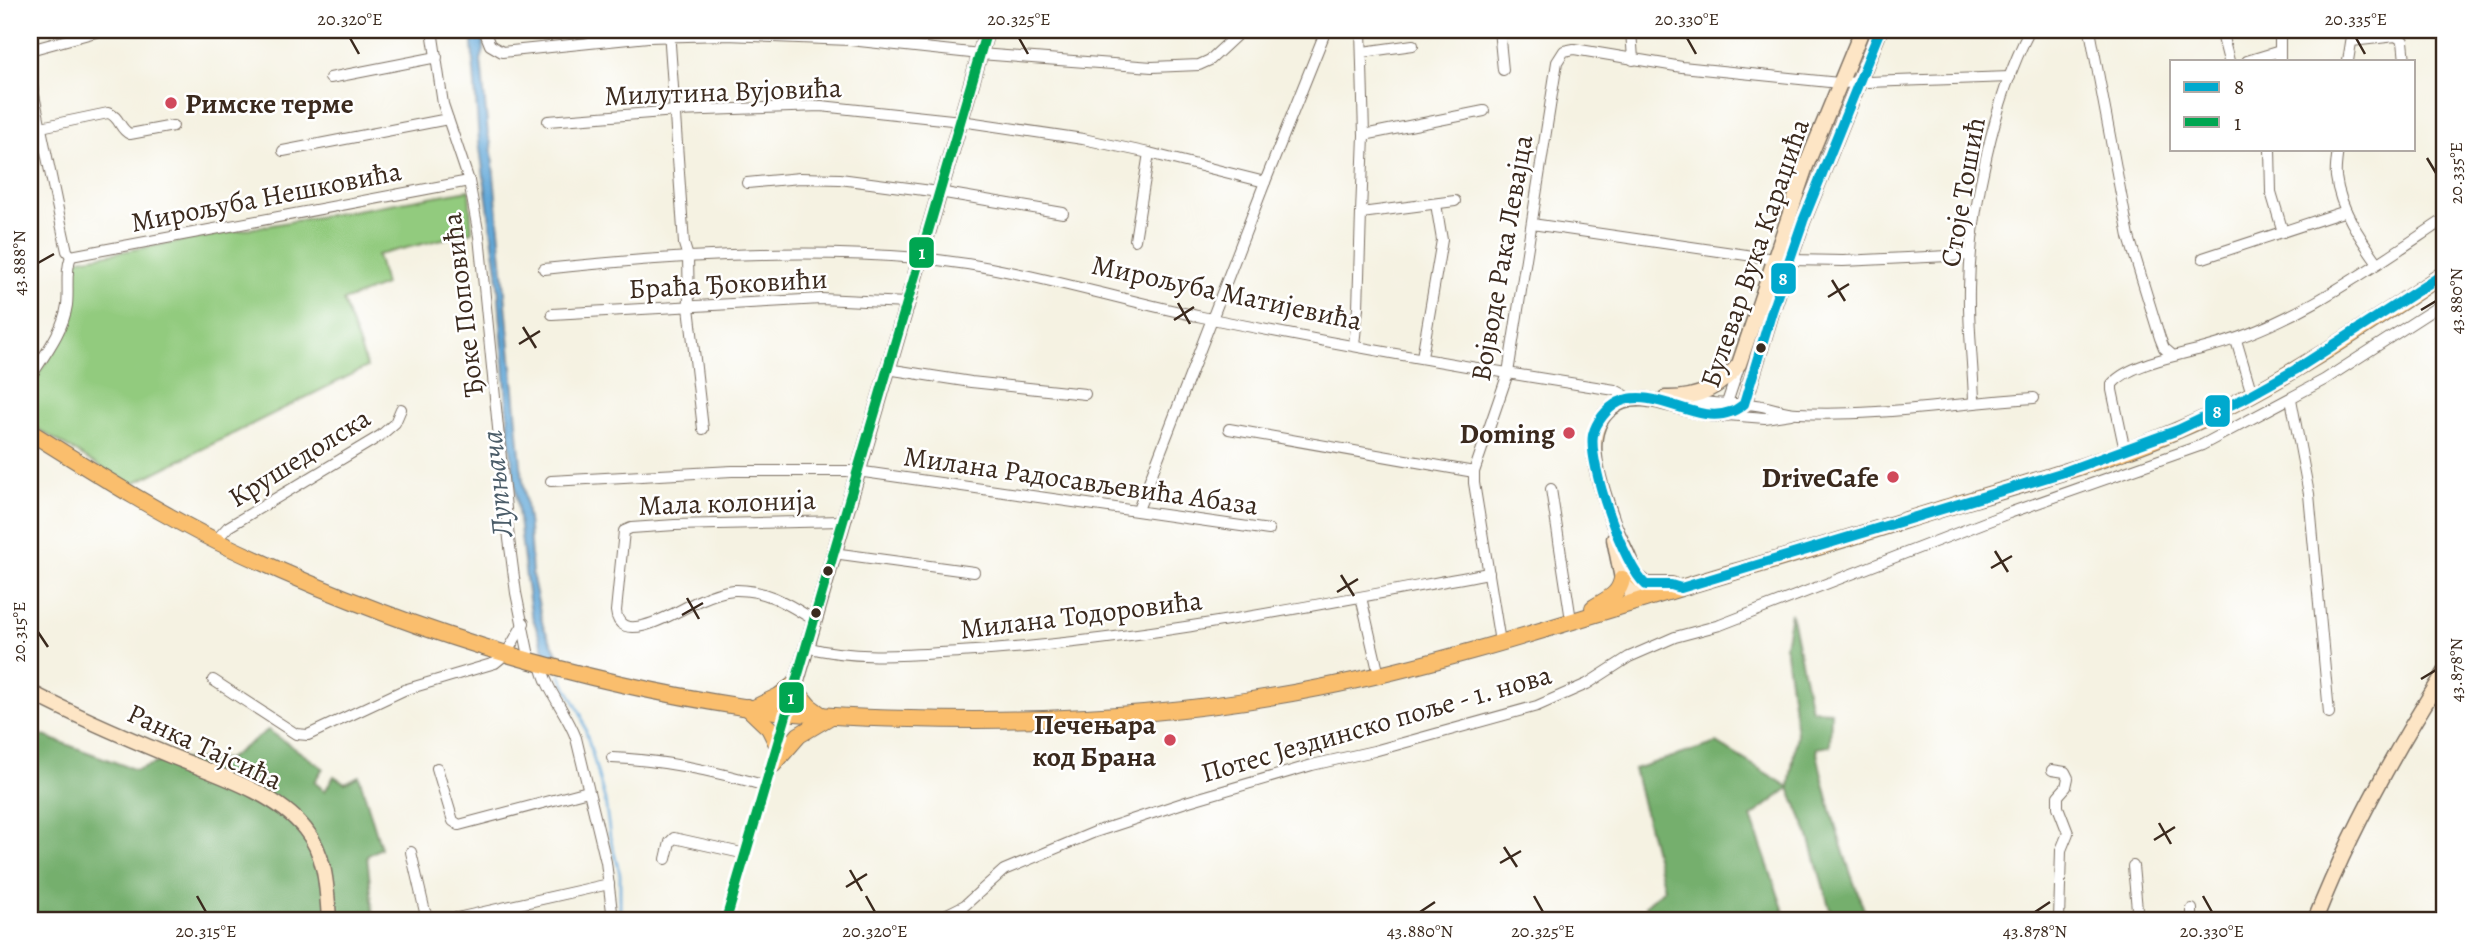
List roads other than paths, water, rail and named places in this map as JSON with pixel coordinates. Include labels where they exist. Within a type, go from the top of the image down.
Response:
[{"type":"main road","points":[[30,432],[216,540],[292,575],[448,636],[536,663],[682,696],[750,708],[826,715],[984,722],[1087,718],[1206,707],[1315,689],[1379,675],[1681,588],[2125,451],[2178,430],[2252,394],[2331,348],[2445,273]]},
{"type":"main road","points":[[1578,618],[1615,594],[1628,577],[1646,584],[1681,588]]},
{"type":"main road","points":[[750,708],[795,686],[808,706],[826,715]]},
{"type":"main road","points":[[750,708],[769,728],[778,746]]},
{"type":"main road","points":[[772,765],[799,735],[826,715]]},
{"type":"street","points":[[30,50],[103,30]]},
{"type":"street","name":"Ђоке Поповића","points":[[432,30],[443,104],[469,181],[482,257],[516,593],[536,663],[569,718],[576,738],[606,862],[613,920]]},
{"type":"street","points":[[484,30],[487,41],[493,48],[507,51],[669,33],[850,40],[980,54],[1152,67],[1199,65],[1210,60],[1242,30]]},
{"type":"street","points":[[726,920],[987,30]]},
{"type":"street","points":[[1138,510],[1326,30]]},
{"type":"street","points":[[1354,345],[1358,308],[1364,135],[1361,30]]},
{"type":"street","points":[[1499,30],[1503,70]]},
{"type":"street","points":[[1631,30],[1633,60],[1682,68],[1839,83],[1918,82],[2010,76]]},
{"type":"street","name":"Булевар Вука Караџића","points":[[1727,409],[1739,364],[1806,166],[1862,30]]},
{"type":"street","name":"Булевар Вука Караџића","points":[[1727,409],[1744,404],[1803,221],[1880,30]]},
{"type":"street","name":"Стоје Тошић","points":[[1975,401],[1969,326],[1970,255],[1981,185],[2010,76],[2030,30]]},
{"type":"street","points":[[2090,30],[2129,237],[2160,338],[2164,348],[2171,354]]},
{"type":"street","points":[[2221,30],[2229,60]]},
{"type":"street","points":[[2254,60],[2280,56],[2280,30]]},
{"type":"street","points":[[669,33],[684,244],[688,257],[689,307],[704,429]]},
{"type":"street","points":[[2348,60],[2352,35],[2396,36],[2403,41],[2405,60]]},
{"type":"street","points":[[1363,52],[1413,45]]},
{"type":"street","name":"Војводе Рака Левајца","points":[[1500,642],[1474,472],[1508,373],[1557,62],[1564,51],[1574,49],[1633,60]]},
{"type":"street","points":[[330,78],[437,57]]},
{"type":"street","points":[[30,76],[65,241],[71,256],[67,268],[68,301],[63,320],[53,342],[30,378]]},
{"type":"street","name":"Милутина Вујовића","points":[[548,121],[676,111],[821,106],[961,121],[1083,139],[1265,182]]},
{"type":"street","points":[[1364,135],[1483,111]]},
{"type":"street","points":[[41,127],[108,113],[115,115],[124,131],[130,134],[173,126]]},
{"type":"street","points":[[283,151],[448,119]]},
{"type":"street","points":[[2270,150],[2271,192],[2283,232]]},
{"type":"street","points":[[2338,150],[2336,177],[2346,211],[2378,263]]},
{"type":"street","points":[[1135,240],[1149,153]]},
{"type":"street","points":[[747,183],[800,177],[829,178],[939,192],[1063,214]]},
{"type":"street","name":"Мирољуба Нешковића","points":[[71,256],[469,181]]},
{"type":"street","points":[[1361,213],[1455,201]]},
{"type":"street","points":[[1422,357],[1442,240],[1436,204]]},
{"type":"street","points":[[2203,258],[2346,211]]},
{"type":"street","points":[[2125,451],[2112,384],[2128,372],[2161,361],[2171,354],[2190,352],[2235,340],[2278,322],[2378,263],[2445,219]]},
{"type":"street","points":[[1532,224],[1774,259]]},
{"type":"street","name":"Мирољуба Матијевића","points":[[544,270],[688,257],[794,253],[920,258],[1002,269],[1212,318],[1615,390],[1630,398],[1650,399],[1692,410],[1727,409]]},
{"type":"street","points":[[1791,260],[1843,261],[1970,255]]},
{"type":"street","name":"Браћа Ђоковићи","points":[[551,314],[821,299],[907,303]]},
{"type":"street","name":"Потес Јездинско поље - 1. нова","points":[[935,920],[965,905],[1004,870],[1095,832],[1312,765],[1374,751],[1537,706],[1587,684],[1629,657],[1675,637],[1720,625],[2009,513],[2202,445],[2291,399],[2445,302]]},
{"type":"street","points":[[2235,340],[2252,394]]},
{"type":"street","points":[[1650,399],[1699,394],[1723,381],[1739,364]]},
{"type":"street","points":[[887,369],[971,382],[1086,394]]},
{"type":"street","points":[[1687,397],[1765,418],[1795,413],[1885,412],[1975,401],[2034,398]]},
{"type":"street","points":[[1630,398],[1615,405],[1603,416],[1595,428],[1593,440],[1596,463],[1613,524],[1613,535],[1634,600]]},
{"type":"street","points":[[2291,399],[2309,494],[2329,713]]},
{"type":"street","points":[[1744,404],[1795,413]]},
{"type":"street","name":"Крушедолска","points":[[216,540],[228,527],[380,436],[396,423],[401,409]]},
{"type":"street","points":[[1229,429],[1474,472]]},
{"type":"street","name":"Милана Радосављевића Абаза","points":[[551,481],[732,471],[858,471],[1269,530]]},
{"type":"street","points":[[1551,489],[1578,618]]},
{"type":"street","name":"Мала колонија","points":[[814,620],[776,597],[733,590],[712,595],[647,624],[630,627],[622,625],[617,619],[616,611],[624,531],[631,528],[675,525],[843,520]]},
{"type":"street","points":[[834,553],[974,572]]},
{"type":"street","name":"Милана Тодоровића","points":[[806,647],[828,653],[865,655],[992,650],[1279,612],[1489,573]]},
{"type":"street","points":[[1361,597],[1379,675]]},
{"type":"street","points":[[214,680],[296,734],[308,735],[404,690],[489,665],[506,654],[524,624]]},
{"type":"street","points":[[2315,920],[2334,873],[2368,806],[2445,672]]},
{"type":"street","name":"Ранка Тајсића","points":[[30,692],[250,790],[288,812],[305,828],[320,856],[329,920]]},
{"type":"street","points":[[612,758],[700,768],[766,786]]},
{"type":"street","points":[[437,768],[453,821],[459,825],[589,791]]},
{"type":"street","points":[[2052,770],[2065,772],[2068,778],[2066,787],[2058,796],[2058,807],[2068,834],[2061,850],[2059,920]]},
{"type":"street","points":[[666,859],[670,842],[674,838],[746,854]]},
{"type":"street","points":[[411,852],[425,912],[433,920],[457,918],[609,884]]},
{"type":"street","points":[[2133,866],[2138,920]]},
{"type":"water","points":[[471,30],[481,30],[484,50],[481,60],[532,574],[543,626],[560,659],[546,655],[531,613],[526,578],[510,443],[497,271],[479,141]]},
{"type":"waterway","name":"Лупњача","points":[[560,675],[581,714],[605,800],[610,837],[620,874],[620,920]]},
{"type":"place","name":"Римске терме","points":[[171,103]]},
{"type":"place","name":"Doming","points":[[1569,433]]},
{"type":"place","name":"DriveCafe","points":[[1893,477]]},
{"type":"place","name":"Печењара код Брана","points":[[1170,740]]}]
